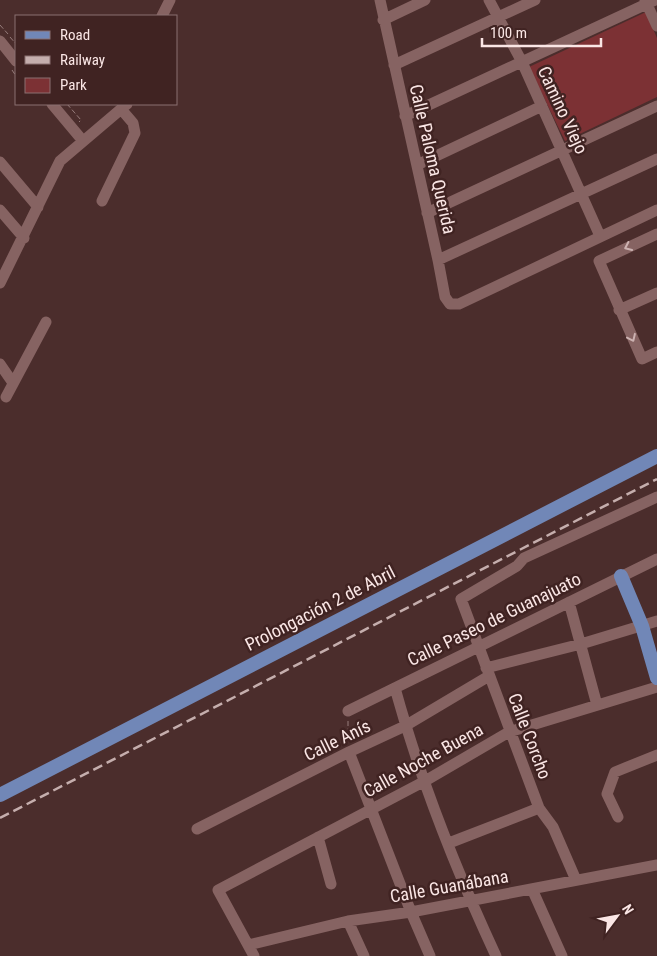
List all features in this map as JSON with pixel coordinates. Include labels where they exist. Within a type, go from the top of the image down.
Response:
[{"type":"main road","name":"Prolongación 2 de Abril","points":[[0,795],[657,456]]},
{"type":"main road","points":[[621,576],[642,626],[657,678]]},
{"type":"street","points":[[162,15],[170,0]]},
{"type":"street","points":[[372,0],[383,20]]},
{"type":"street","points":[[380,0],[383,20]]},
{"type":"street","points":[[383,20],[425,0]]},
{"type":"street","name":"Camino Viejo","points":[[489,0],[522,62],[600,236]]},
{"type":"street","points":[[394,64],[535,0]]},
{"type":"street","points":[[406,116],[652,1],[657,26]]},
{"type":"street","name":"Calle Paloma Querida","points":[[383,20],[428,213],[445,297],[450,304],[459,304],[600,236]]},
{"type":"street","points":[[0,41],[15,60]]},
{"type":"street","points":[[53,105],[83,141]]},
{"type":"street","points":[[417,165],[542,106]]},
{"type":"street","points":[[428,213],[657,106]]},
{"type":"street","points":[[0,283],[3,266],[24,238],[60,161],[124,107],[133,123],[135,133],[102,202]]},
{"type":"street","points":[[438,260],[657,158]]},
{"type":"street","points":[[0,162],[38,208]]},
{"type":"street","points":[[0,210],[24,238]]},
{"type":"street","points":[[600,236],[657,210]]},
{"type":"street","points":[[657,234],[599,261],[642,359],[657,352]]},
{"type":"street","points":[[619,310],[657,293]]},
{"type":"street","points":[[3,393],[13,383],[46,322]]},
{"type":"street","points":[[0,364],[13,383]]},
{"type":"street","name":"Calle Corcho","points":[[576,880],[553,827],[539,808],[509,732],[480,646],[460,599],[517,566],[524,558],[657,498]]},
{"type":"street","name":"Calle Paseo de Guanajuato","points":[[348,712],[657,559]]},
{"type":"street","points":[[569,602],[597,705]]},
{"type":"street","name":"Calle Anís","points":[[197,830],[349,752],[405,726],[488,672],[657,621]]},
{"type":"street","name":"Calle Noche Buena","points":[[248,945],[218,890],[425,781],[509,732],[657,687]]},
{"type":"street","points":[[395,688],[405,726],[425,781],[471,901],[496,956]]},
{"type":"street","points":[[349,752],[430,956]]},
{"type":"street","points":[[618,817],[607,794],[615,772],[657,756]]},
{"type":"street","points":[[449,843],[539,808]]},
{"type":"street","points":[[318,837],[331,884]]},
{"type":"street","name":"Calle Guanábana","points":[[248,945],[348,921],[471,901],[657,864]]},
{"type":"street","points":[[532,889],[562,956]]},
{"type":"street","points":[[348,921],[364,956]]},
{"type":"street","points":[[248,945],[254,956]]},
{"type":"path","points":[[348,712],[349,752]]},
{"type":"green space","points":[[646,12],[657,38],[657,97],[565,141],[529,67]]},
{"type":"railway","points":[[0,818],[657,479]]}]
